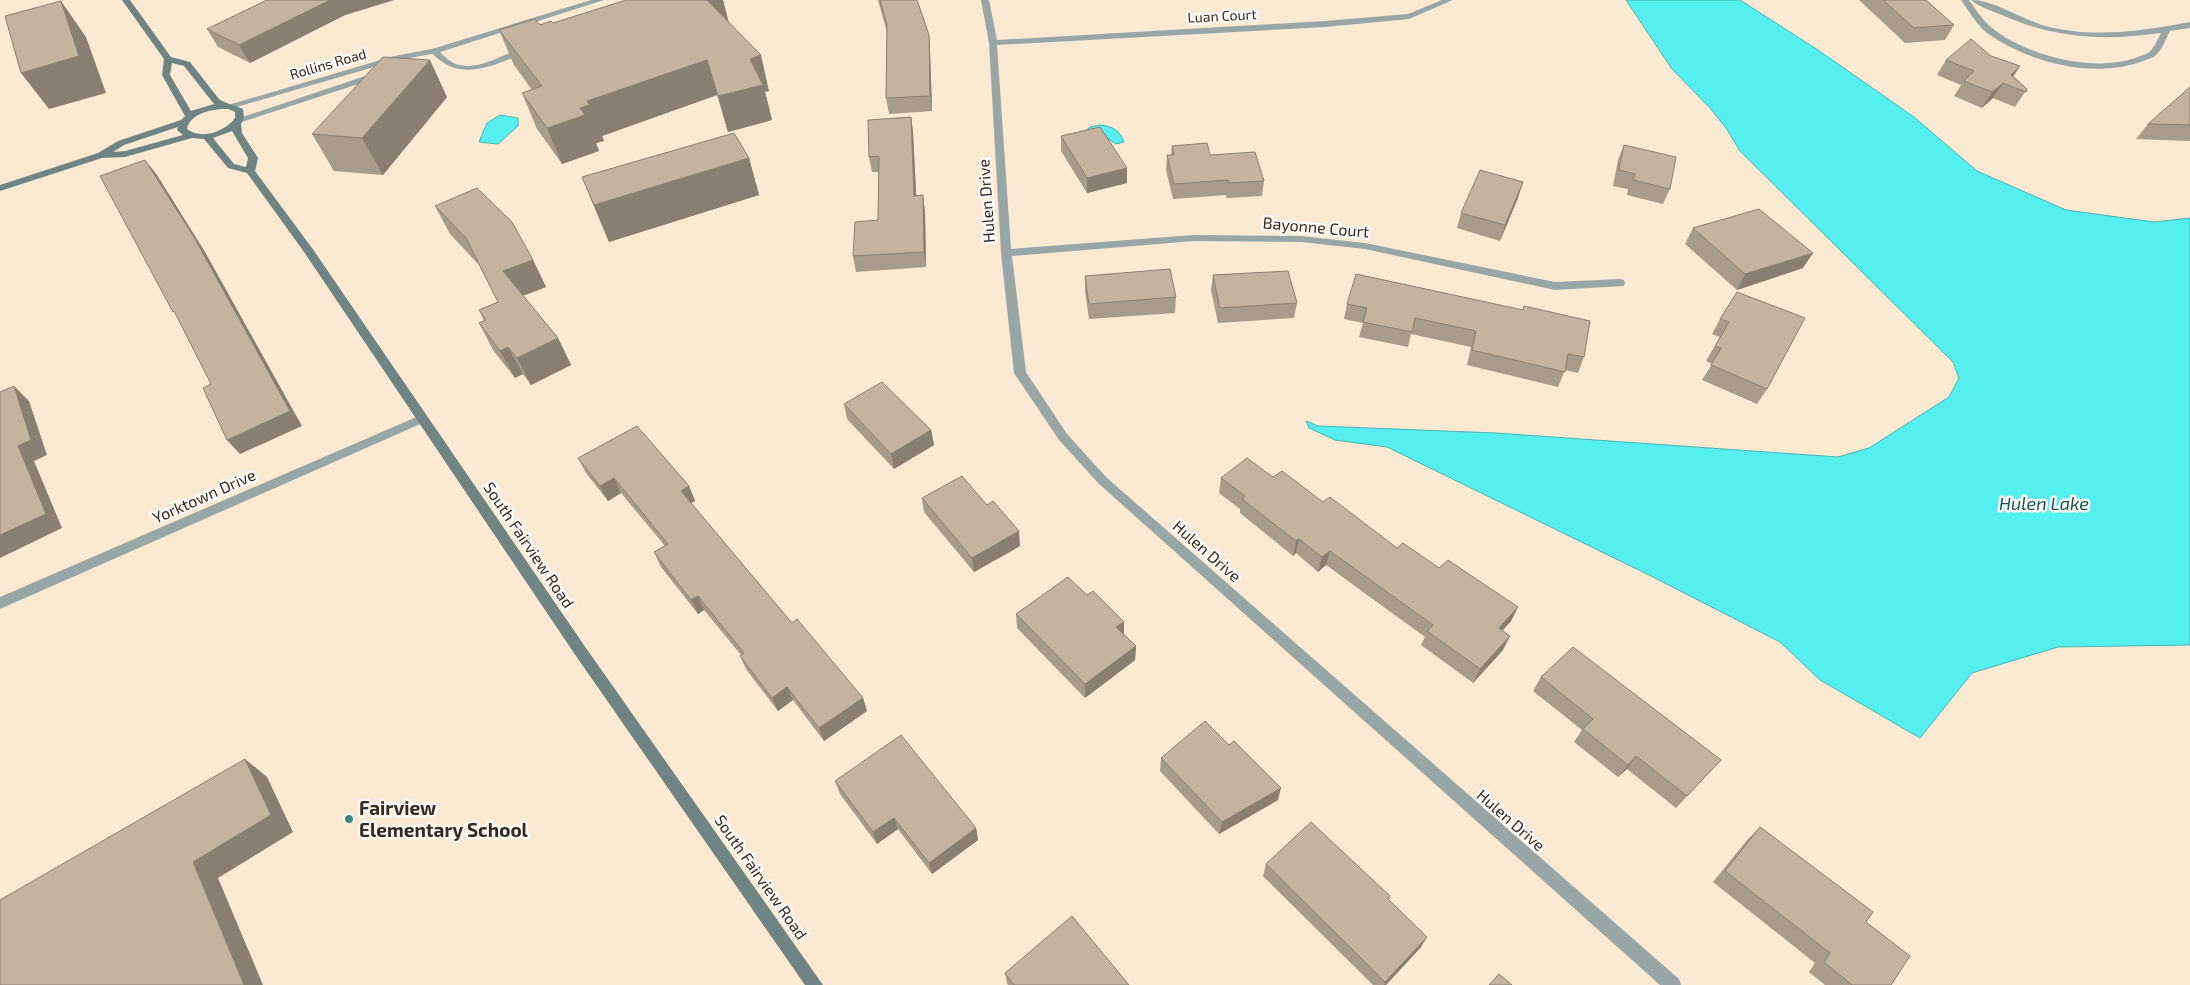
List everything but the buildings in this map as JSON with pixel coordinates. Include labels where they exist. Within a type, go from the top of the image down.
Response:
[{"type":"street","points":[[126,0],[168,59],[187,64],[216,101],[240,111],[237,133],[253,158],[250,171],[231,166],[206,136]]},
{"type":"street","name":"Rollins Road","points":[[226,106],[397,58],[434,51],[600,0]]},
{"type":"street","name":"Hulen Drive","points":[[985,0],[992,43],[1006,253],[1020,373],[1063,437],[1102,480],[1673,985]]},
{"type":"street","name":"Luan Court","points":[[992,43],[1334,23],[1409,16],[1449,0]]},
{"type":"street","points":[[1965,0],[1988,29],[2016,46],[2053,60],[2091,66],[2129,63],[2153,54],[2167,29]]},
{"type":"street","points":[[1975,0],[2034,24],[2075,34],[2124,35],[2190,25]]},
{"type":"street","points":[[434,51],[454,66],[460,68],[480,65],[536,47]]},
{"type":"street","name":"Rollins Road","points":[[237,122],[412,63],[434,51]]},
{"type":"street","points":[[168,59],[166,75],[187,119],[182,130],[190,136]]},
{"type":"street","points":[[0,188],[100,155],[121,143],[187,119],[205,109],[226,106]]},
{"type":"street","points":[[100,155],[125,154],[190,136],[206,136],[223,132],[237,122]]},
{"type":"street","name":"South Fairview Road","points":[[250,171],[308,250],[581,652],[815,985]]},
{"type":"street","name":"Bayonne Court","points":[[1006,253],[1194,238],[1301,239],[1365,246],[1555,286],[1620,283]]},
{"type":"street","name":"Yorktown Drive","points":[[0,603],[421,419]]},
{"type":"water","name":"Hulen Lake","points":[[1626,0],[1740,0],[1818,50],[1914,117],[1977,171],[2066,210],[2154,222],[2190,218],[2190,645],[2058,647],[1972,673],[1920,738],[1820,680],[1780,642],[1649,575],[1387,447],[1335,440],[1309,428],[1306,421],[1318,426],[1496,433],[1838,457],[1869,448],[1949,397],[1959,378],[1953,362],[1740,151],[1726,128],[1710,108],[1672,69]]},
{"type":"water","points":[[500,115],[518,118],[518,126],[498,144],[479,142],[487,123]]},
{"type":"water","points":[[1100,125],[1115,130],[1124,142],[1116,144],[1107,138],[1084,132],[1090,127]]},
{"type":"place","name":"Fairview Elementary School","points":[[349,819]]}]
